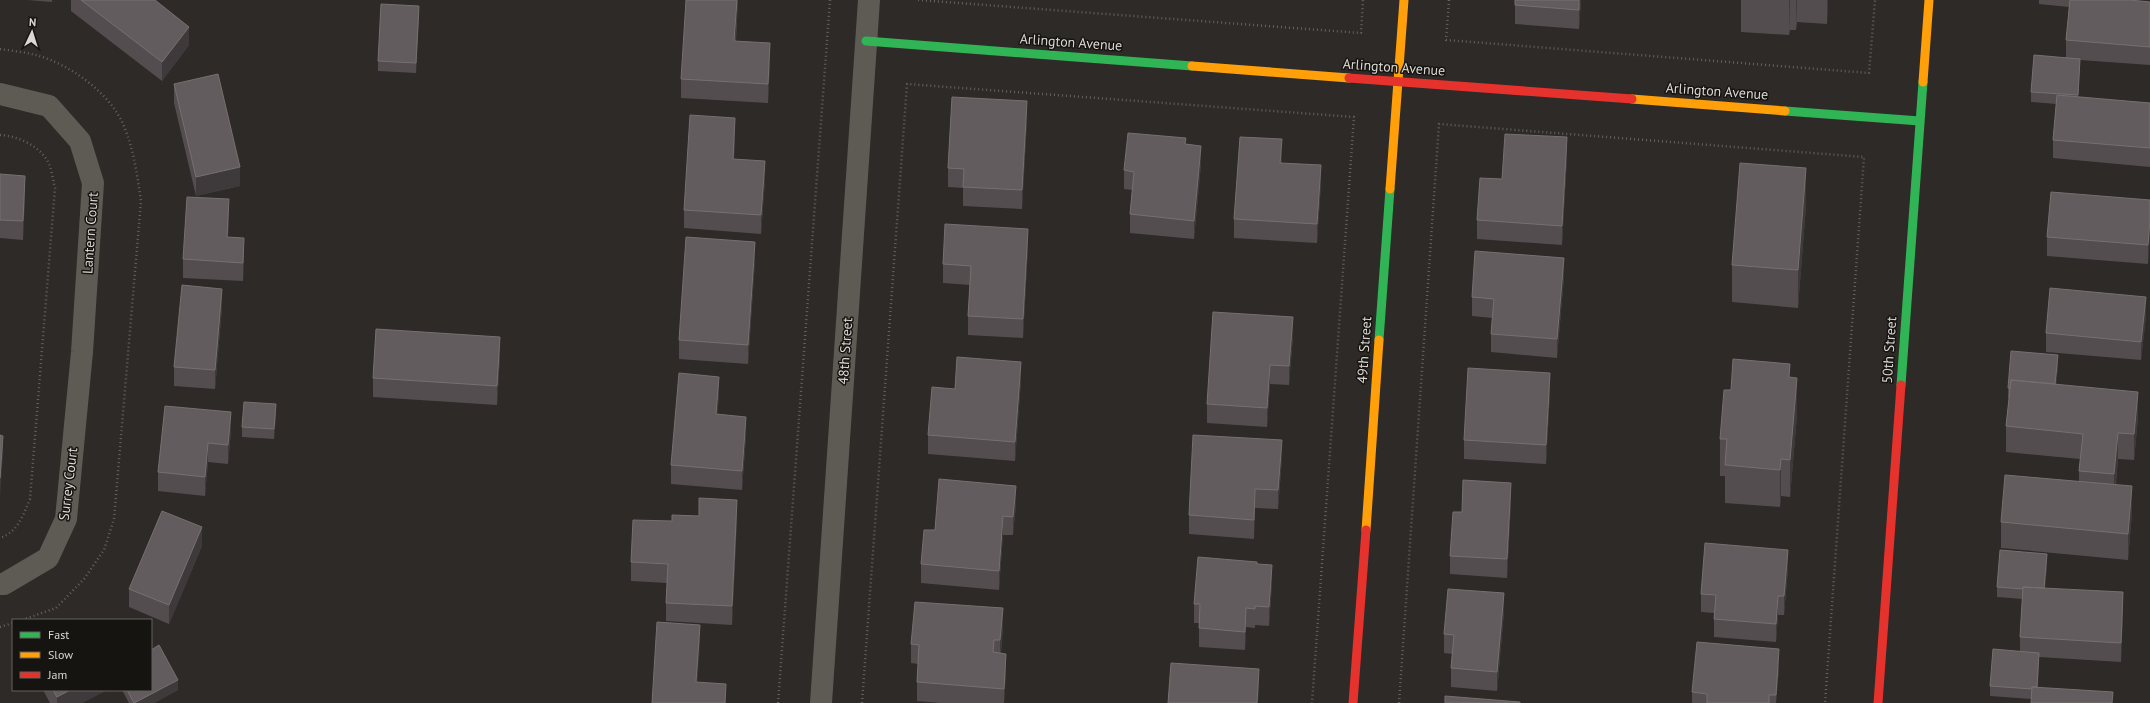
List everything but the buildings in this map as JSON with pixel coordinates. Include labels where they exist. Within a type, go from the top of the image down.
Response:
[{"type":"street","name":"48th Street","points":[[821,703],[869,0]]},
{"type":"street","name":"49th Street","points":[[1352,703],[1404,0]]},
{"type":"street","name":"50th Street","points":[[1878,703],[1929,0]]},
{"type":"street","name":"Arlington Avenue","points":[[866,41],[1920,121]]},
{"type":"street","name":"Lantern Court","points":[[0,94],[49,106],[80,141],[93,184],[82,352]]},
{"type":"street","name":"Surrey Court","points":[[0,584],[4,584],[48,558],[66,519],[82,352]]},
{"type":"path","points":[[778,703],[830,0]]},
{"type":"path","points":[[918,0],[1361,33],[1363,0]]},
{"type":"path","points":[[1448,0],[1446,40],[1869,72],[1875,0]]},
{"type":"path","points":[[862,703],[907,84],[1354,117],[1312,703]]},
{"type":"path","points":[[1399,703],[1439,124],[1864,157],[1825,703]]},
{"type":"path","points":[[0,135],[11,136],[34,146],[49,163],[55,188],[30,499],[20,522],[8,535],[0,538]]},
{"type":"path","points":[[0,627],[12,623]]},
{"type":"traffic: fast","points":[[866,41],[1192,66]]},
{"type":"traffic: fast","points":[[1901,385],[1923,82]]},
{"type":"traffic: fast","points":[[1785,111],[1920,121]]},
{"type":"traffic: fast","points":[[1379,340],[1390,189]]},
{"type":"traffic: slow","points":[[1390,189],[1404,0]]},
{"type":"traffic: slow","points":[[1923,82],[1929,0]]},
{"type":"traffic: slow","points":[[1192,66],[1349,78]]},
{"type":"traffic: slow","points":[[1632,99],[1785,111]]},
{"type":"traffic: slow","points":[[1366,530],[1379,340]]},
{"type":"traffic: jam","points":[[1349,78],[1632,99]]},
{"type":"traffic: jam","points":[[1878,703],[1901,385]]},
{"type":"traffic: jam","points":[[1353,703],[1366,530]]}]
